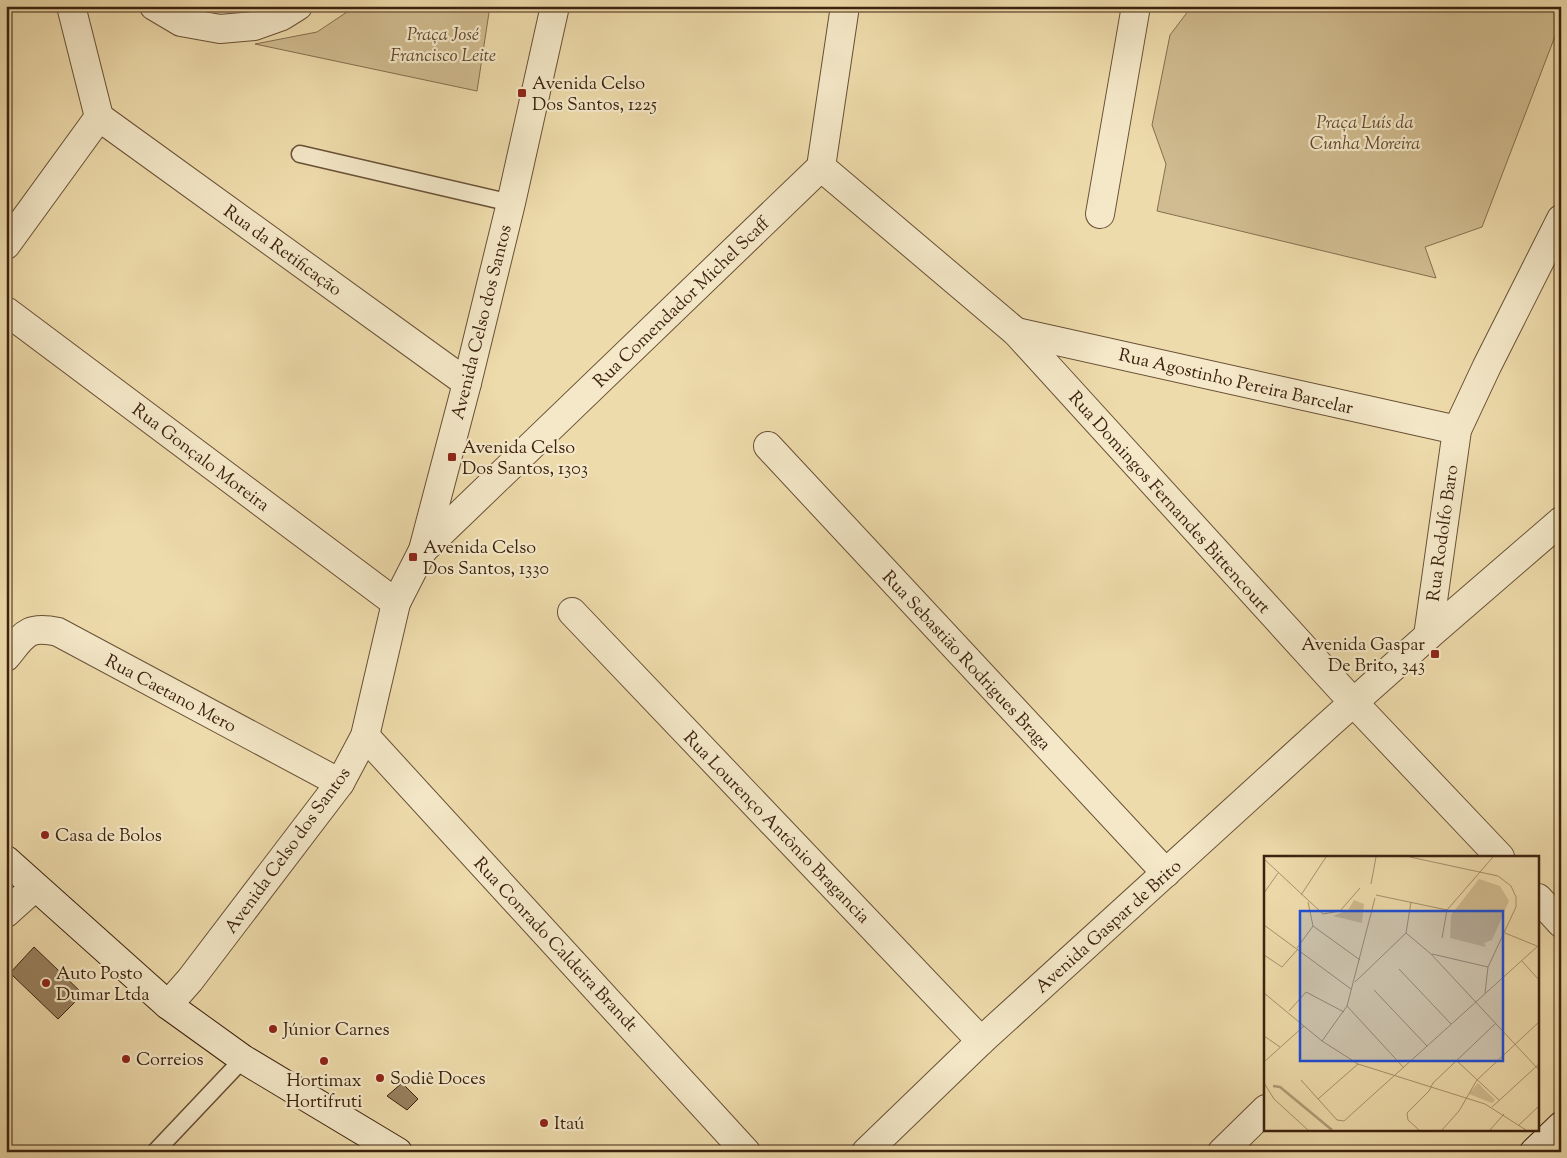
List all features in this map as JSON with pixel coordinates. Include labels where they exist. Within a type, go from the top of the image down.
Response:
[{"type":"street","points":[[6,245],[99,116],[71,6]]},
{"type":"street","points":[[154,6],[181,22],[220,29],[254,26],[282,16],[298,6]]},
{"type":"street","points":[[821,167],[845,6]]},
{"type":"street","points":[[1100,214],[1136,6]]},
{"type":"street","name":"Avenida Celso dos Santos","points":[[168,1006],[190,980],[340,783],[365,736],[396,603],[423,550],[467,383],[511,203],[554,9]]},
{"type":"street","name":"Rua da Retificação","points":[[99,116],[467,383]]},
{"type":"street","name":"Rua Domingos Fernandes Bittencourt","points":[[821,167],[1016,332],[1353,702],[1499,856]]},
{"type":"street","name":"Rua Comendador Michel Scaff","points":[[423,550],[821,167]]},
{"type":"street","name":"Rua Rodolfo Baro","points":[[1428,636],[1457,430],[1561,219]]},
{"type":"street","name":"Rua Gonçalo Moreira","points":[[6,311],[396,603]]},
{"type":"street","name":"Rua Agostinho Pereira Barcelar","points":[[1016,332],[1457,430]]},
{"type":"street","name":"Rua Sebastião Rodrigues Braga","points":[[768,446],[1166,873]]},
{"type":"street","name":"Avenida Gaspar de Brito","points":[[866,1152],[981,1041],[1353,702],[1561,521]]},
{"type":"street","name":"Rua Lourenço Antônio Bragancia","points":[[572,612],[981,1041]]},
{"type":"street","name":"Rua Caetano Mero","points":[[6,657],[23,635],[33,630],[44,629],[58,632],[340,783]]},
{"type":"street","name":"Rua Conrado Caldeira Brandt","points":[[365,736],[746,1152]]},
{"type":"street","points":[[6,860],[168,1006],[243,1059],[398,1152]]},
{"type":"street","points":[[6,913],[35,887]]},
{"type":"street","points":[[1540,900],[1561,923]]},
{"type":"street","points":[[1222,1152],[1264,1112]]},
{"type":"street","points":[[1534,1152],[1561,1126]]},
{"type":"lane","points":[[300,154],[511,203]]},
{"type":"lane","points":[[154,1152],[243,1059]]},
{"type":"green space","name":"Praça José Francisco Leite","points":[[356,6],[490,6],[477,91],[255,44],[317,32]]},
{"type":"green space","name":"Praça Luís da Cunha Moreira","points":[[1192,6],[1561,6],[1561,32],[1557,31],[1482,227],[1425,247],[1436,278],[1157,211],[1166,164],[1152,125],[1170,35]]},
{"type":"building","name":"Auto Posto Dumar Ltda","points":[[34,947],[83,994],[58,1019],[10,973]]},
{"type":"building","points":[[402,1083],[418,1099],[407,1110],[387,1096]]},
{"type":"place","name":"Avenida Celso Dos Santos, 1225","points":[[522,93]]},
{"type":"place","name":"Avenida Celso Dos Santos, 1303","points":[[452,457]]},
{"type":"place","name":"Avenida Celso Dos Santos, 1330","points":[[413,557]]},
{"type":"place","name":"Avenida Gaspar De Brito, 343","points":[[1435,654]]},
{"type":"place","name":"Casa de Bolos","points":[[45,835]]},
{"type":"place","name":"Auto Posto Dumar Ltda","points":[[46,983]]},
{"type":"place","name":"Júnior Carnes","points":[[273,1029]]},
{"type":"place","name":"Correios","points":[[126,1059]]},
{"type":"place","name":"Hortimax Hortifruti","points":[[324,1061]]},
{"type":"place","name":"Sodiê Doces","points":[[380,1078]]},
{"type":"place","name":"Itaú","points":[[544,1123]]}]
